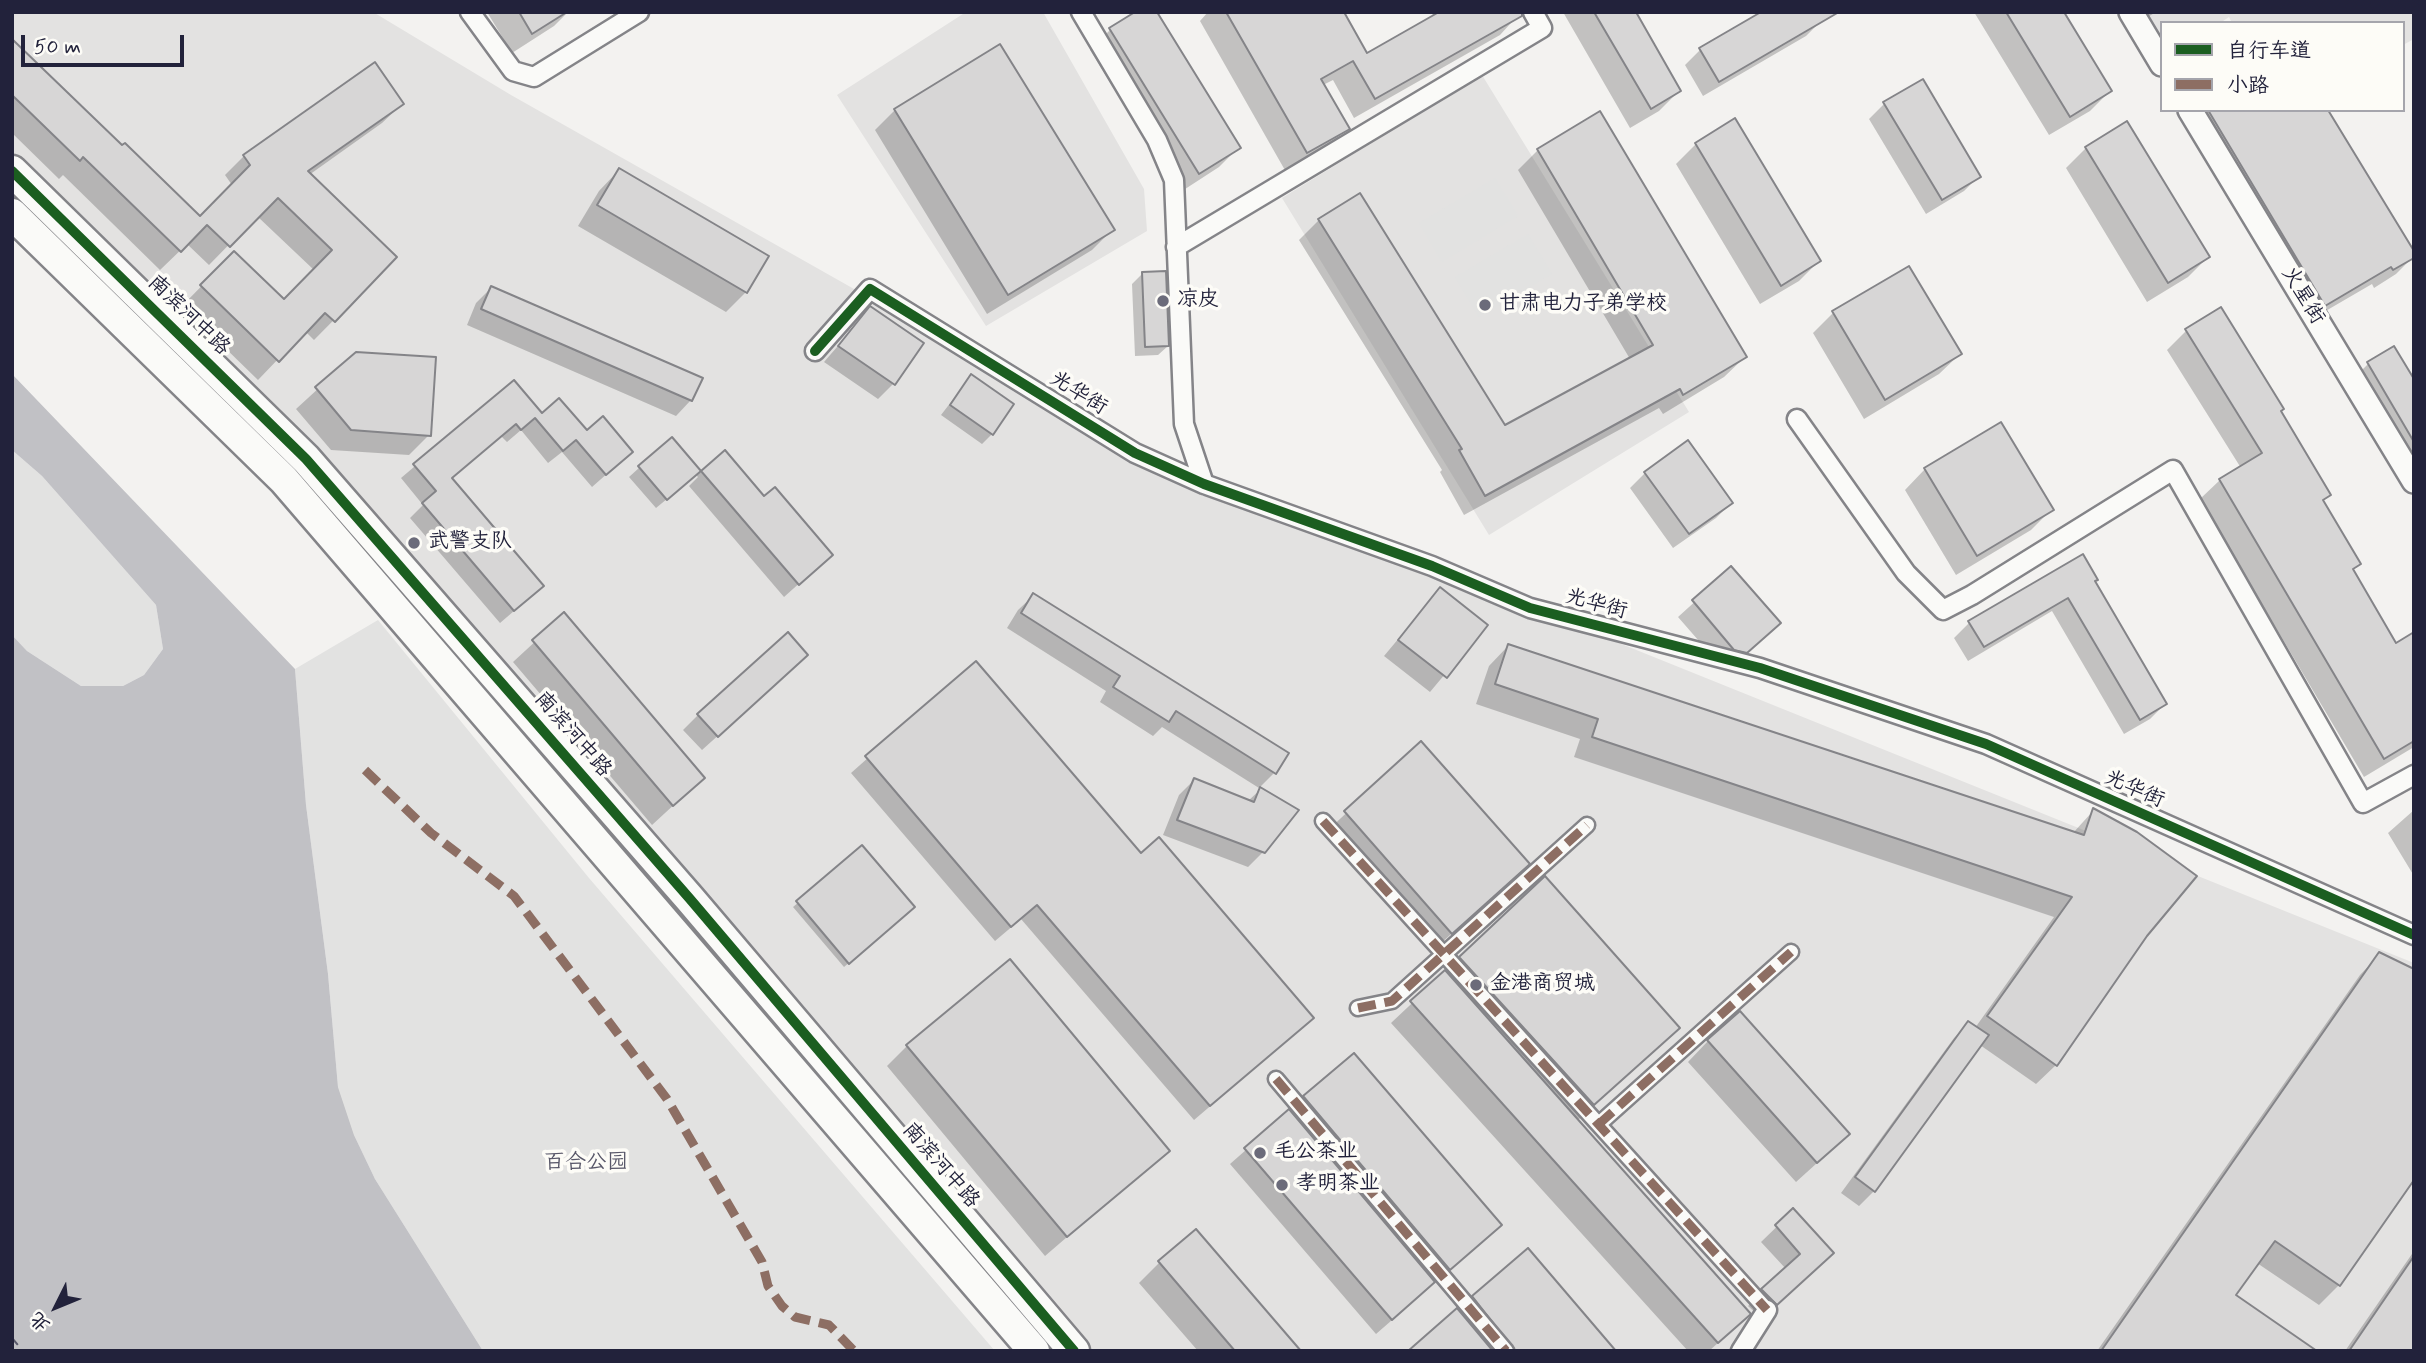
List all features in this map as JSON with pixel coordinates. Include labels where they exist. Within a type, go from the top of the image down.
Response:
[{"type":"highway","name":"南滨河中路","points":[[12,171],[306,459],[690,899],[1074,1351]]},
{"type":"highway","points":[[12,214],[284,480],[1034,1351]]},
{"type":"street","points":[[470,12],[513,71],[534,77],[639,12]]},
{"type":"street","points":[[1081,12],[1157,140],[1174,180],[1184,424],[1203,484]]},
{"type":"street","points":[[1176,247],[1542,28],[1533,12]]},
{"type":"street","points":[[2131,12],[2160,61]]},
{"type":"street","name":"火星街","points":[[2191,112],[2414,481]]},
{"type":"street","name":"光华街","points":[[815,351],[870,289],[1135,453],[1203,484],[1432,566],[1530,608],[1760,668],[1986,744],[2414,935]]},
{"type":"street","points":[[1797,419],[1906,573],[1943,610],[1972,595],[2173,470],[2363,803],[2414,775]]},
{"type":"street","points":[[1323,821],[1767,1310],[1741,1351]]},
{"type":"street","points":[[1358,1008],[1392,1001],[1587,825]]},
{"type":"street","points":[[1599,1124],[1791,952]]},
{"type":"street","points":[[1276,1079],[1506,1351]]},
{"type":"shaded area","points":[[12,12],[373,12],[511,95],[1137,449],[2414,963],[2414,1351],[1062,1351],[12,191]]},
{"type":"shaded area","points":[[966,12],[1043,12],[1144,189],[1147,231],[986,326],[837,95]]},
{"type":"shaded area","points":[[2151,12],[2414,12],[2414,39],[2405,44],[2405,21],[2231,21],[2229,17],[2223,21],[2160,21],[2160,41],[2145,16]]},
{"type":"shaded area","name":"甘肃电力子弟学校","points":[[1482,75],[1689,412],[1489,535],[1282,198]]},
{"type":"shaded area","points":[[12,374],[295,669],[306,805],[328,974],[338,1087],[354,1135],[375,1179],[483,1351],[12,1351],[12,635],[27,651],[81,686],[123,686],[144,675],[163,649],[156,605],[42,476],[12,450]]},
{"type":"green space","points":[[1495,178],[1518,216],[1442,262],[1419,223]]},
{"type":"green space","points":[[1528,234],[1552,274],[1479,317],[1455,277]]},
{"type":"green space","points":[[12,450],[42,476],[156,605],[163,649],[144,675],[123,686],[81,686],[27,651],[12,635]]},
{"type":"green space","name":"百合公园","points":[[378,620],[589,878],[995,1351],[483,1351],[375,1179],[354,1135],[338,1087],[328,974],[306,805],[295,669]]},
{"type":"building","points":[[519,12],[567,12],[532,34]]},
{"type":"building","points":[[1135,12],[1157,12],[1241,148],[1199,174],[1109,28]]},
{"type":"building","points":[[1226,12],[1344,12],[1367,53],[1439,12],[1522,12],[1522,16],[1375,99],[1353,61],[1321,79],[1350,129],[1307,153]]},
{"type":"building","points":[[1594,12],[1636,12],[1681,91],[1651,109]]},
{"type":"building","points":[[1761,12],[1839,12],[1719,82],[1699,48]]},
{"type":"building","points":[[2006,12],[2064,12],[2112,91],[2070,117]]},
{"type":"building","points":[[12,39],[200,216],[250,165],[243,155],[375,62],[404,104],[308,171],[397,257],[335,322],[325,313],[279,362],[200,285],[234,251],[284,299],[332,250],[278,198],[230,247],[207,225],[181,252],[83,157],[80,161],[12,95]]},
{"type":"building","points":[[1000,44],[1115,230],[1008,295],[894,109]]},
{"type":"building","points":[[1923,79],[1981,177],[1942,200],[1883,102]]},
{"type":"building","points":[[1600,111],[1747,357],[1683,395],[1680,389],[1485,496],[1459,450],[1462,449],[1318,219],[1360,193],[1505,425],[1653,345],[1537,149]]},
{"type":"building","points":[[2209,112],[2329,112],[2414,251],[2414,258],[2393,270],[2391,267],[2325,306]]},
{"type":"building","points":[[1735,118],[1821,261],[1781,286],[1695,143]]},
{"type":"building","points":[[2127,121],[2210,257],[2168,283],[2085,147]]},
{"type":"building","points":[[619,168],[769,256],[747,293],[597,205]]},
{"type":"building","points":[[1909,266],[1962,354],[1885,400],[1832,311]]},
{"type":"building","points":[[1166,271],[1169,346],[1145,347],[1142,272]]},
{"type":"building","points":[[491,286],[703,378],[692,401],[481,309]]},
{"type":"building","points":[[870,306],[924,343],[895,385],[838,346]]},
{"type":"building","points":[[2221,307],[2284,409],[2281,411],[2331,495],[2323,500],[2361,564],[2353,569],[2396,643],[2414,632],[2414,741],[2384,759],[2219,479],[2262,453],[2185,329]]},
{"type":"building","points":[[2394,346],[2414,379],[2414,442],[2367,362]]},
{"type":"building","points":[[356,352],[436,357],[431,436],[351,430],[315,387]]},
{"type":"building","points":[[971,374],[1014,404],[993,435],[950,405]]},
{"type":"building","points":[[514,380],[542,413],[559,398],[587,430],[603,416],[633,452],[606,475],[576,440],[563,451],[535,418],[521,430],[516,424],[452,478],[544,586],[514,611],[422,503],[436,491],[413,464]]},
{"type":"building","points":[[2001,422],[2054,510],[1977,556],[1924,468]]},
{"type":"building","points":[[672,437],[701,471],[667,500],[638,466]]},
{"type":"building","points":[[1688,440],[1733,503],[1689,534],[1644,472]]},
{"type":"building","points":[[725,450],[764,496],[775,487],[833,555],[799,585],[701,471]]},
{"type":"building","points":[[2083,554],[2098,580],[2095,581],[2167,704],[2140,720],[2068,598],[1984,647],[1968,621]]},
{"type":"building","points":[[1731,566],[1781,623],[1747,653],[1734,650],[1692,600]]},
{"type":"building","points":[[1440,587],[1488,625],[1447,678],[1398,640]]},
{"type":"building","points":[[1033,593],[1289,753],[1276,774],[1176,711],[1169,722],[1113,687],[1120,676],[1021,613]]},
{"type":"building","points":[[564,612],[705,778],[673,806],[532,640]]},
{"type":"building","points":[[788,632],[808,655],[718,737],[697,714]]},
{"type":"building","points":[[1508,644],[2084,835],[2093,808],[2137,832],[2197,876],[2147,936],[2057,1066],[1987,1016],[2072,897],[1592,737],[1598,719],[1495,684]]},
{"type":"building","points":[[976,661],[1141,853],[1159,837],[1314,1018],[1210,1106],[1037,905],[1011,927],[865,756]]},
{"type":"building","points":[[1421,741],[1530,864],[1452,934],[1344,811]]},
{"type":"building","points":[[1194,778],[1254,802],[1260,787],[1299,810],[1265,853],[1177,820]]},
{"type":"building","points":[[862,845],[915,907],[849,964],[796,901]]},
{"type":"building","points":[[1545,876],[1680,1028],[1594,1105],[1459,957]]},
{"type":"building","points":[[2379,952],[2414,969],[2414,1180],[2340,1286],[2275,1241],[2236,1295],[2317,1351],[2101,1351]]},
{"type":"building","points":[[1010,959],[1170,1151],[1067,1237],[906,1045]]},
{"type":"building","points":[[1445,970],[1751,1314],[1718,1343],[1410,1001]]},
{"type":"building","points":[[1740,1011],[1850,1134],[1817,1163],[1707,1040]]},
{"type":"building","points":[[1968,1021],[1989,1035],[1875,1192],[1855,1177]]},
{"type":"building","points":[[1354,1053],[1502,1225],[1450,1270],[1303,1096]]},
{"type":"building","points":[[1289,1109],[1435,1282],[1392,1320],[1244,1148]]},
{"type":"building","points":[[1793,1208],[1834,1253],[1777,1305],[1761,1289],[1800,1254],[1775,1225]]},
{"type":"building","points":[[1196,1229],[1301,1351],[1235,1351],[1158,1261]]},
{"type":"building","points":[[1528,1248],[1616,1351],[1515,1351],[1472,1296]]},
{"type":"building","points":[[2414,1256],[2414,1351],[2349,1351]]},
{"type":"building","points":[[1457,1308],[1493,1351],[1408,1351]]},
{"type":"ferry route","points":[[12,1338],[23,1351]]},
{"type":"marked path","points":[[365,770],[431,833],[514,896],[667,1099],[762,1262],[768,1286],[782,1306],[795,1317],[829,1325],[854,1351]]},
{"type":"marked path","points":[[1323,821],[1767,1310]]},
{"type":"marked path","points":[[1358,1008],[1392,1001],[1587,825]]},
{"type":"marked path","points":[[1599,1124],[1791,952]]},
{"type":"marked path","points":[[1276,1079],[1506,1351]]},
{"type":"cycle path","points":[[12,171],[306,459],[690,899],[1074,1351]]},
{"type":"cycle path","points":[[815,351],[870,289],[1135,453],[1204,484],[1432,566],[1530,608],[1760,668],[1986,744],[2414,935]]},
{"type":"place","name":"凉皮","points":[[1163,301]]},
{"type":"place","name":"甘肃电力子弟学校","points":[[1485,305]]},
{"type":"place","name":"武警支队","points":[[414,543]]},
{"type":"place","name":"金港商贸城","points":[[1476,985]]},
{"type":"place","name":"毛公茶业","points":[[1260,1153]]},
{"type":"place","name":"孝明茶业","points":[[1282,1185]]}]
